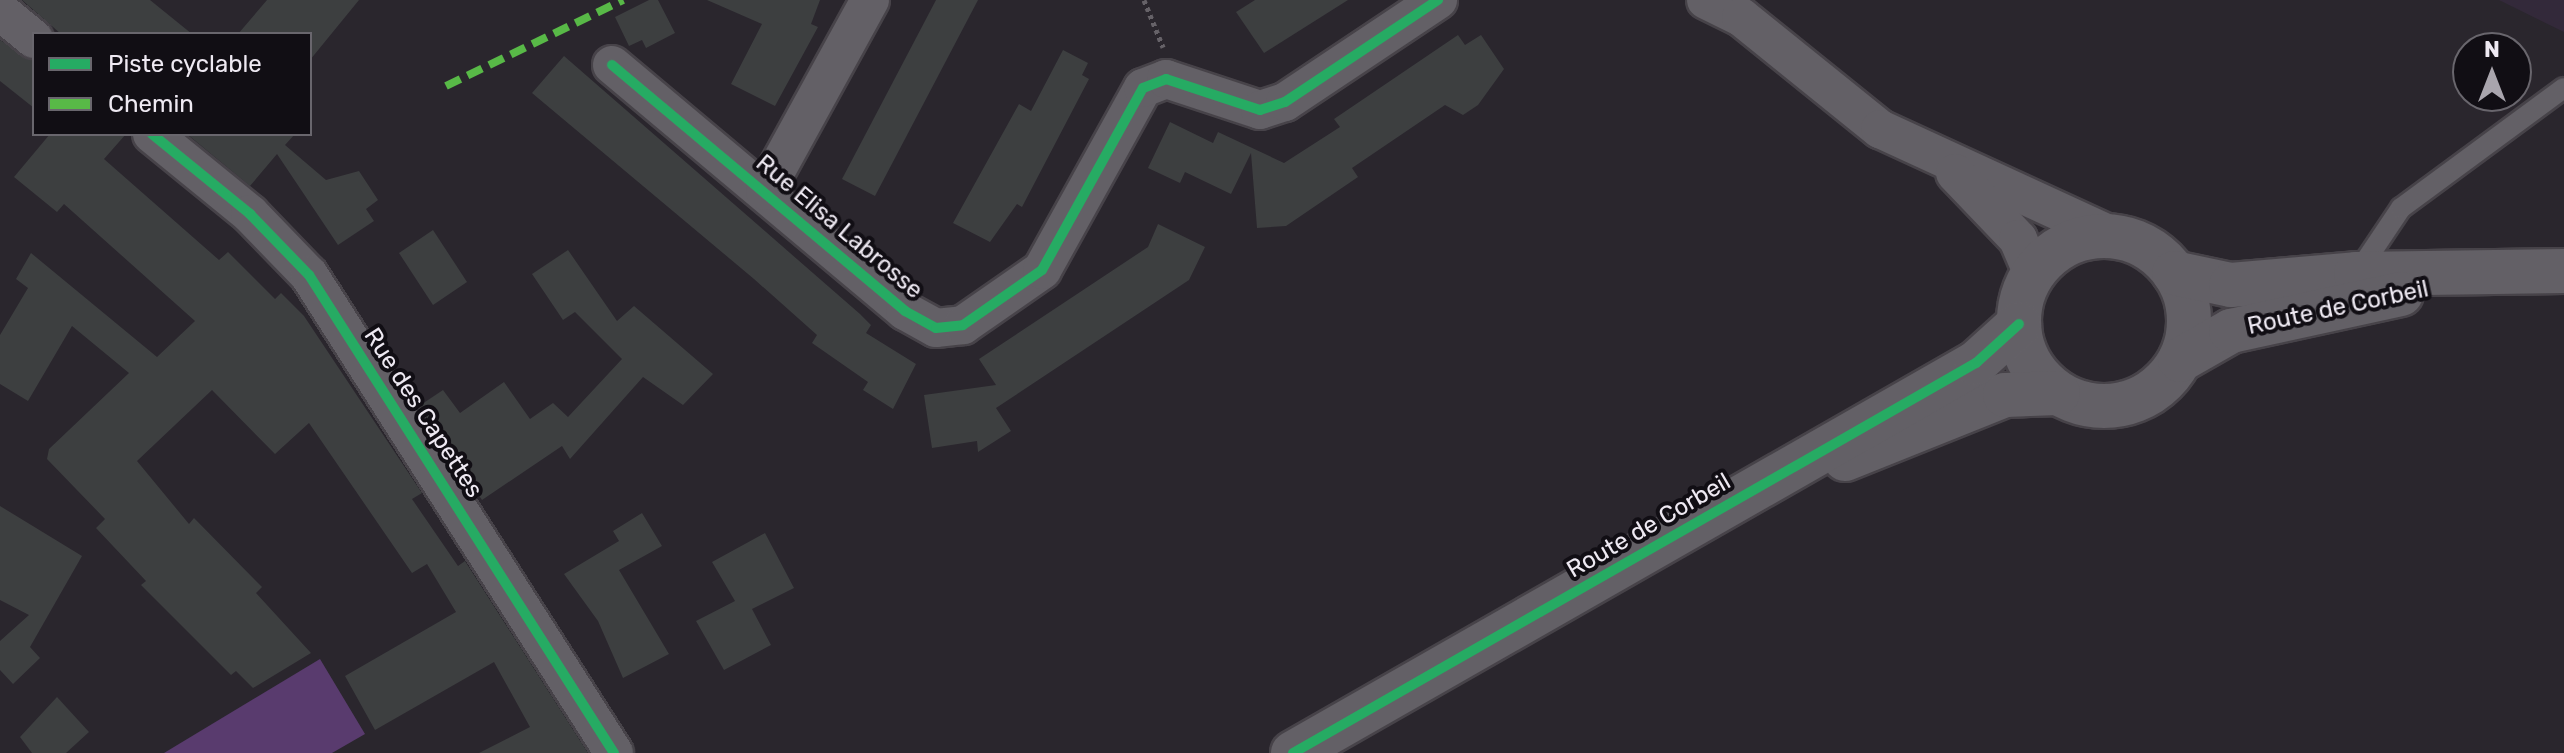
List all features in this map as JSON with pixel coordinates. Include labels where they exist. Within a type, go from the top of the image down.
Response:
[{"type":"street","points":[[765,191],[870,0]]},
{"type":"street","points":[[1177,81],[1260,110],[1285,102],[1438,0]]},
{"type":"street","points":[[1706,0],[1741,17],[1880,129],[2115,237],[2138,243],[2174,273],[2189,316],[2180,360],[2139,399],[2084,404],[2058,393],[2037,375],[2019,324],[2033,275],[2068,244],[2115,237]]},
{"type":"street","points":[[0,11],[32,37]]},
{"type":"street","name":"Rue Elisa Labrosse","points":[[612,65],[905,311],[936,328],[963,325],[1042,270],[1143,88],[1177,81]]},
{"type":"street","name":"Rue des Capettes","points":[[154,136],[250,214],[309,275],[614,753]]},
{"type":"street","points":[[1942,160],[2002,219],[2033,275]]},
{"type":"street","name":"Route de Corbeil","points":[[2174,273],[2231,285],[2345,291],[2503,272],[2564,271]]},
{"type":"street","name":"Route de Corbeil","points":[[2180,360],[2231,331],[2345,291]]},
{"type":"street","name":"Route de Corbeil","points":[[1293,753],[1976,363],[2019,324]]},
{"type":"street","name":"Route de Corbeil","points":[[1719,510],[2005,395],[2058,393]]},
{"type":"lane","points":[[2345,291],[2401,208],[2564,88]]},
{"type":"path","points":[[1144,0],[1177,81]]},
{"type":"shaded area","points":[[2499,0],[2564,0],[2564,32]]},
{"type":"shaded area","points":[[320,659],[365,734],[332,753],[164,753]]},
{"type":"building","points":[[22,0],[150,0],[190,32],[59,32]]},
{"type":"building","points":[[267,0],[359,0],[312,58],[312,32],[240,32]]},
{"type":"building","points":[[649,0],[658,0],[675,33],[646,48],[642,40],[629,46],[615,17]]},
{"type":"building","points":[[707,0],[820,0],[811,24],[818,27],[775,106],[731,84],[762,24]]},
{"type":"building","points":[[936,0],[978,0],[875,196],[842,179]]},
{"type":"building","points":[[1255,0],[1348,0],[1264,53],[1236,12]]},
{"type":"building","points":[[1458,35],[1465,45],[1481,35],[1504,69],[1478,105],[1463,115],[1445,105],[1352,168],[1358,177],[1286,226],[1257,228],[1251,153],[1231,194],[1185,172],[1180,183],[1148,168],[1170,122],[1213,143],[1218,132],[1284,163],[1340,127],[1334,119]]},
{"type":"building","points":[[0,40],[32,59],[32,106],[0,81]]},
{"type":"building","points":[[1063,50],[1088,63],[1082,75],[1089,79],[1022,207],[1017,204],[990,242],[953,223],[1019,104],[1031,111]]},
{"type":"building","points":[[564,56],[860,314],[871,325],[866,333],[916,364],[893,409],[863,390],[868,382],[812,343],[817,335],[754,279],[532,93]]},
{"type":"building","points":[[48,136],[124,136],[104,159],[219,260],[228,252],[275,299],[281,293],[304,316],[422,493],[412,499],[458,566],[465,561],[588,753],[479,753],[530,727],[494,662],[375,730],[345,676],[456,612],[427,564],[412,573],[309,423],[275,454],[212,390],[137,461],[189,524],[194,518],[262,587],[256,593],[311,653],[253,688],[236,671],[231,675],[141,585],[146,581],[96,528],[105,519],[47,459],[49,449],[129,373],[72,326],[28,401],[0,384],[0,335],[28,288],[16,279],[31,253],[157,357],[195,321],[64,204],[57,212],[14,177]]},
{"type":"building","points":[[189,136],[293,136],[285,145],[326,180],[359,171],[378,200],[366,209],[374,221],[338,245],[277,154],[250,186]]},
{"type":"building","points":[[1158,224],[1205,247],[1189,280],[996,408],[1011,431],[978,452],[977,441],[932,448],[924,395],[996,385],[979,359],[1148,247]]},
{"type":"building","points":[[433,230],[467,282],[433,305],[399,253]]},
{"type":"building","points":[[568,250],[617,321],[634,306],[713,374],[683,405],[643,377],[570,459],[562,446],[482,500],[419,406],[443,390],[460,413],[504,382],[530,419],[553,403],[568,417],[622,359],[575,312],[563,320],[532,274]]},
{"type":"building","points":[[0,506],[82,556],[30,647],[40,658],[13,684],[0,670],[0,641],[29,615],[0,600]]},
{"type":"building","points":[[642,513],[662,546],[619,570],[669,654],[623,678],[598,621],[564,574],[619,541],[613,531]]},
{"type":"building","points":[[765,533],[794,588],[752,609],[771,645],[724,670],[696,621],[735,601],[712,562]]},
{"type":"building","points":[[57,697],[89,732],[66,753],[32,753],[20,737]]},
{"type":"marked path","points":[[446,86],[623,0]]},
{"type":"cycle path","points":[[612,65],[905,311],[936,328],[963,325],[1042,270],[1143,88],[1166,79],[1260,110],[1285,102],[1438,0]]},
{"type":"cycle path","points":[[154,136],[250,214],[309,275],[614,753]]},
{"type":"cycle path","points":[[1293,753],[1976,363],[2019,324]]}]
